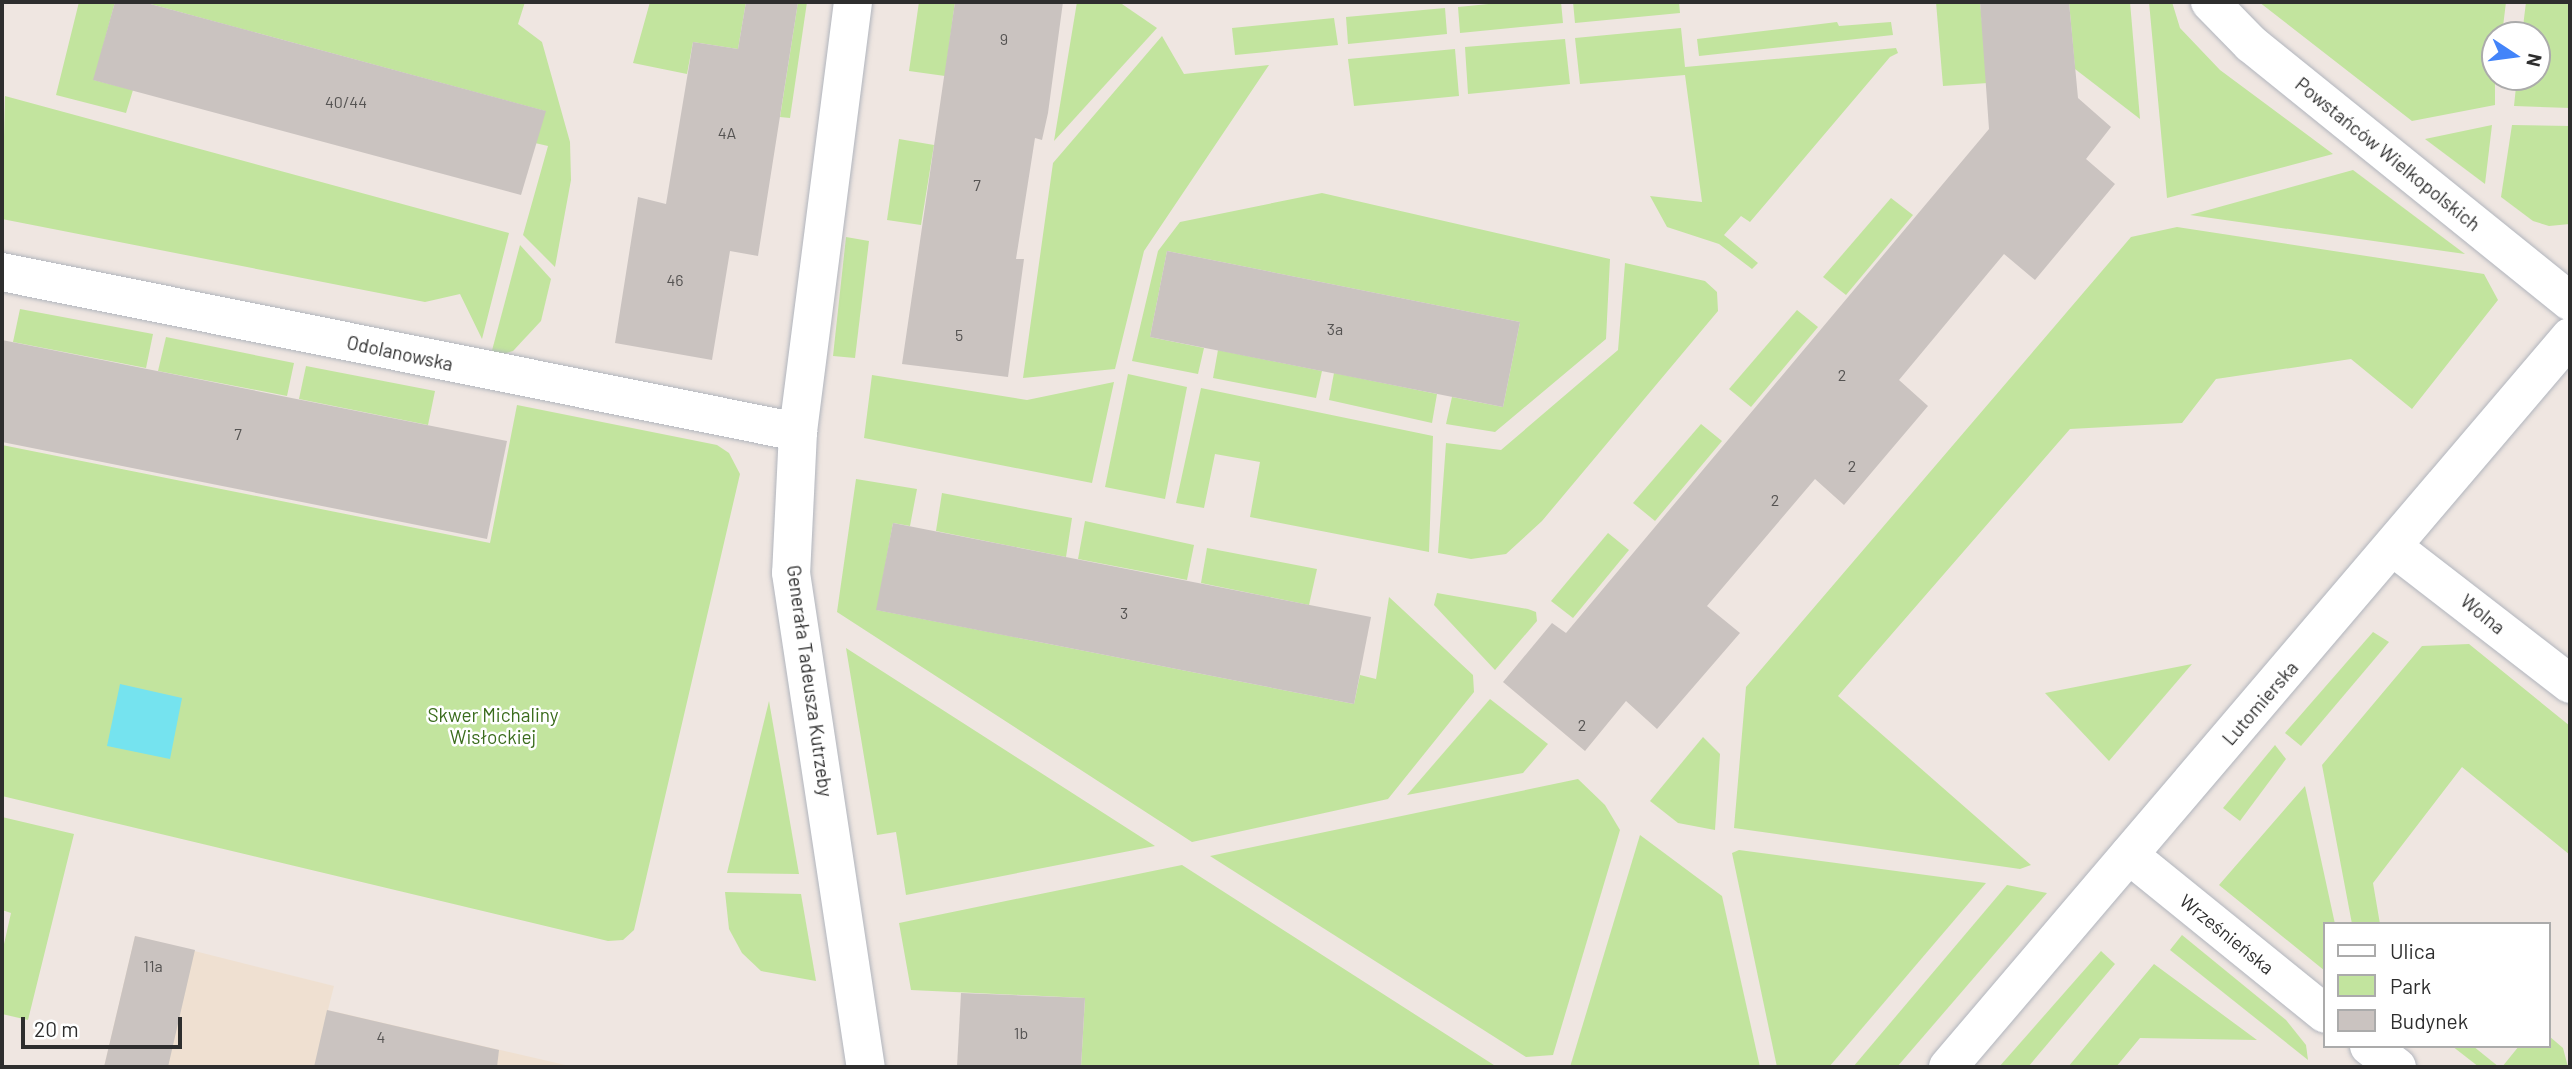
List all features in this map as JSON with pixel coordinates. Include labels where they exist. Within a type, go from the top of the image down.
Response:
[{"type":"street","name":"Generała Tadeusza Kutrzeby","points":[[853,2],[798,432],[792,573],[866,1067]]},
{"type":"street","name":"Powstańców Wielkopolskich","points":[[2210,2],[2251,44],[2570,301]]},
{"type":"street","name":"Odolanowska","points":[[2,272],[798,432]]},
{"type":"street","name":"Lutomierska","points":[[1948,1067],[2570,337]]},
{"type":"street","name":"Wolna","points":[[2393,547],[2570,684]]},
{"type":"street","name":"Wrześnieńska","points":[[2129,855],[2324,1012]]},
{"type":"street","points":[[2344,1048],[2347,1067]]},
{"type":"street","points":[[2372,1048],[2397,1067]]},
{"type":"shaded area","points":[[135,936],[334,986],[328,1010],[574,1067],[104,1067]]},
{"type":"green space","points":[[79,2],[115,2],[94,80],[133,90],[126,113],[56,95]]},
{"type":"green space","points":[[143,2],[525,2],[518,24],[542,42],[570,142],[571,180],[555,267],[523,235],[548,146],[535,143],[545,111]]},
{"type":"green space","points":[[650,2],[746,2],[738,49],[693,42],[687,74],[633,63]]},
{"type":"green space","points":[[798,2],[807,2],[790,118],[780,117]]},
{"type":"green space","points":[[919,2],[955,2],[945,76],[909,71]]},
{"type":"green space","points":[[1077,2],[1119,2],[1157,28],[1054,141]]},
{"type":"green space","points":[[1509,2],[1561,2],[1563,23],[1460,33],[1458,7]]},
{"type":"green space","points":[[1573,2],[1679,2],[1680,13],[1575,23]]},
{"type":"green space","points":[[1936,2],[1980,2],[1988,83],[1943,86]]},
{"type":"green space","points":[[2069,2],[2130,2],[2140,119],[2075,69]]},
{"type":"green space","points":[[2149,2],[2172,2],[2180,28],[2220,70],[2333,154],[2167,198]]},
{"type":"green space","points":[[2259,2],[2506,2],[2504,21],[2481,21],[2481,91],[2495,91],[2495,105],[2412,121]]},
{"type":"green space","points":[[2526,2],[2570,2],[2570,108],[2514,106],[2516,91],[2551,91],[2551,21],[2524,21]]},
{"type":"green space","points":[[1445,8],[1447,34],[1348,44],[1346,17]]},
{"type":"green space","points":[[1334,18],[1338,45],[1235,55],[1232,28]]},
{"type":"green space","points":[[1837,22],[1839,26],[1891,22],[1893,35],[1699,56],[1697,39]]},
{"type":"green space","points":[[1681,28],[1685,67],[1896,48],[1898,53],[1890,57],[1750,222],[1741,216],[1724,235],[1758,263],[1752,269],[1719,244],[1667,227],[1650,196],[1702,202],[1685,75],[1580,84],[1575,38]]},
{"type":"green space","points":[[1162,36],[1184,74],[1269,65],[1144,251],[1115,369],[1023,378],[1053,163]]},
{"type":"green space","points":[[1565,39],[1570,84],[1468,94],[1465,47]]},
{"type":"green space","points":[[1455,49],[1459,96],[1354,106],[1348,59]]},
{"type":"green space","points":[[5,96],[509,233],[482,339],[460,294],[425,302],[2,219]]},
{"type":"green space","points":[[2492,125],[2485,184],[2425,139]]},
{"type":"green space","points":[[2512,125],[2570,126],[2570,224],[2549,226],[2533,221],[2501,197]]},
{"type":"green space","points":[[899,139],[934,145],[921,225],[887,220]]},
{"type":"green space","points":[[2353,170],[2465,254],[2190,215]]},
{"type":"green space","points":[[1322,193],[1610,259],[1606,339],[1495,432],[1446,424],[1452,397],[1503,407],[1520,322],[1167,251],[1150,337],[1204,348],[1198,374],[1132,361],[1158,251],[1180,222]]},
{"type":"green space","points":[[1891,198],[1913,215],[1846,295],[1823,277]]},
{"type":"green space","points":[[2177,227],[2484,274],[2498,300],[2412,409],[2351,359],[2216,379],[2182,423],[2070,429],[1838,696],[2031,865],[2020,869],[1734,828],[1746,687],[2131,237]]},
{"type":"green space","points":[[846,237],[869,241],[855,358],[833,356]]},
{"type":"green space","points":[[520,245],[551,279],[541,321],[513,351],[490,358]]},
{"type":"green space","points":[[1625,263],[1705,281],[1717,292],[1718,311],[1542,521],[1506,554],[1471,559],[1438,553],[1446,443],[1501,450],[1618,350]]},
{"type":"green space","points":[[20,309],[153,334],[146,368],[13,342]]},
{"type":"green space","points":[[1797,310],[1818,327],[1751,407],[1729,389]]},
{"type":"green space","points":[[166,337],[294,363],[287,396],[158,371]]},
{"type":"green space","points":[[1218,350],[1322,371],[1316,398],[1213,378]]},
{"type":"green space","points":[[306,366],[435,391],[428,425],[299,399]]},
{"type":"green space","points":[[1334,373],[1437,394],[1432,423],[1329,400]]},
{"type":"green space","points":[[1128,374],[1187,387],[1165,499],[1105,487]]},
{"type":"green space","points":[[872,375],[1027,400],[1114,382],[1092,483],[864,438]]},
{"type":"green space","points":[[1201,388],[1433,436],[1429,552],[1250,517],[1260,462],[1215,454],[1204,508],[1176,503]]},
{"type":"green space","name":"Skwer Michaliny Wisłockiej","points":[[517,405],[717,445],[729,453],[740,474],[634,930],[623,940],[608,941],[2,796],[2,445],[490,543]]},
{"type":"green space","points":[[1701,424],[1722,441],[1655,521],[1633,503]]},
{"type":"green space","points":[[856,479],[917,489],[910,526],[893,523],[877,610],[1354,704],[1360,675],[1376,679],[1389,597],[1473,675],[1474,692],[1388,799],[1192,842],[837,612]]},
{"type":"green space","points":[[942,493],[1072,518],[1066,557],[936,531]]},
{"type":"green space","points":[[1085,521],[1194,545],[1187,580],[1078,559]]},
{"type":"green space","points":[[1608,533],[1629,550],[1573,618],[1551,601]]},
{"type":"green space","points":[[1207,548],[1317,569],[1309,605],[1201,583]]},
{"type":"green space","points":[[1437,593],[1528,609],[1536,612],[1537,621],[1495,670],[1434,605]]},
{"type":"green space","points":[[2373,632],[2389,642],[2301,746],[2285,733]]},
{"type":"green space","points":[[2469,644],[2570,726],[2570,855],[2462,767],[2373,883],[2380,922],[2352,922],[2322,765],[2422,646]]},
{"type":"green space","points":[[846,648],[1155,846],[906,895],[896,832],[877,835]]},
{"type":"green space","points":[[2192,664],[2109,761],[2045,693]]},
{"type":"green space","points":[[1490,699],[1548,744],[1523,773],[1407,795]]},
{"type":"green space","points":[[769,701],[799,874],[727,873]]},
{"type":"green space","points":[[1703,737],[1720,754],[1715,830],[1678,823],[1650,801]]},
{"type":"green space","points":[[2275,745],[2286,759],[2240,821],[2223,808]]},
{"type":"green space","points":[[1578,779],[1605,805],[1620,830],[1553,1055],[1526,1057],[1210,856]]},
{"type":"green space","points":[[2305,786],[2335,922],[2324,922],[2324,970],[2219,885]]},
{"type":"green space","points":[[2,817],[74,834],[28,1020],[2,1014],[2,953],[11,913],[2,910]]},
{"type":"green space","points":[[1640,835],[1722,896],[1760,1067],[1570,1067]]},
{"type":"green space","points":[[1739,850],[1986,883],[1829,1067],[1777,1067],[1732,853]]},
{"type":"green space","points":[[1182,865],[1497,1067],[1081,1067],[1085,998],[911,990],[899,923]]},
{"type":"green space","points":[[2007,885],[2047,893],[1897,1067],[1853,1067]]},
{"type":"green space","points":[[725,892],[801,894],[816,981],[761,971],[742,953],[729,929]]},
{"type":"green space","points":[[2182,935],[2286,1020],[2306,1045],[2308,1060],[2170,950]]},
{"type":"green space","points":[[2101,951],[2115,964],[2028,1067],[1999,1067]]},
{"type":"green space","points":[[2154,964],[2257,1040],[2140,1038],[2116,1067],[2068,1067]]},
{"type":"green space","points":[[2551,1038],[2563,1048],[2568,1067],[2502,1067],[2517,1048],[2551,1048]]},
{"type":"green space","points":[[2455,1048],[2475,1048],[2499,1067],[2479,1067]]},
{"type":"water","points":[[120,684],[182,698],[170,759],[107,746]]},
{"type":"building","points":[[115,2],[143,2],[546,111],[521,195],[93,80]]},
{"type":"building","points":[[746,2],[798,2],[758,256],[730,251],[712,360],[615,343],[638,197],[666,204],[693,42],[738,49]]},
{"type":"building","points":[[955,2],[1063,2],[1048,113],[1042,140],[1035,138],[1016,259],[1024,259],[1008,377],[902,364]]},
{"type":"building","points":[[1980,2],[2069,2],[2078,98],[2111,127],[2086,159],[2115,184],[2035,280],[2004,254],[1899,380],[1928,406],[1844,505],[1815,479],[1707,606],[1740,633],[1657,729],[1626,701],[1585,751],[1503,682],[1552,623],[1566,633],[1989,129]]},
{"type":"building","points":[[1167,251],[1520,322],[1503,407],[1150,337]]},
{"type":"building","points":[[2,340],[507,441],[487,539],[2,442]]},
{"type":"building","points":[[893,523],[1371,617],[1354,704],[876,610]]},
{"type":"building","points":[[135,936],[195,950],[168,1067],[104,1067]]},
{"type":"building","points":[[961,993],[1085,998],[1081,1067],[957,1067]]},
{"type":"building","points":[[327,1010],[499,1050],[497,1067],[314,1067]]}]
